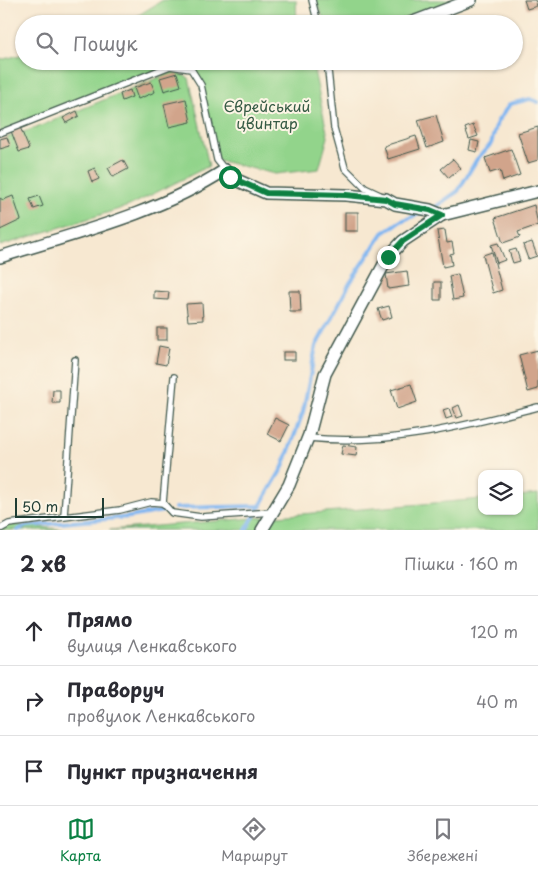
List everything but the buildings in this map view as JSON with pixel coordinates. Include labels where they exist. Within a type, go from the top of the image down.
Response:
[{"type":"street","points":[[432,15],[471,0]]},
{"type":"street","points":[[0,258],[156,206],[198,187],[225,170],[230,177],[266,193],[346,195],[386,199],[395,204],[430,210],[442,215]]},
{"type":"street","points":[[262,530],[289,485],[308,438],[325,374],[388,257],[403,241],[442,215],[538,191]]},
{"type":"lane","points":[[312,0],[316,15]]},
{"type":"lane","points":[[0,133],[160,70]]},
{"type":"lane","points":[[192,70],[201,84],[217,160],[225,170]]},
{"type":"lane","points":[[329,70],[334,128],[345,168],[365,188],[386,199]]},
{"type":"lane","points":[[64,516],[75,360]]},
{"type":"lane","points":[[163,503],[174,378]]},
{"type":"lane","points":[[308,438],[375,441],[454,428],[538,407]]},
{"type":"lane","points":[[0,529],[9,524],[120,510],[151,502],[163,503],[172,513],[201,517],[273,512]]},
{"type":"green space","points":[[163,0],[296,0],[297,15],[139,15]]},
{"type":"green space","points":[[315,0],[452,0],[413,15],[322,15]]},
{"type":"green space","name":"Єврейський цвинтар","points":[[15,56],[15,70],[160,70],[0,133],[0,60]]},
{"type":"green space","name":"Єврейський цвинтар","points":[[192,70],[314,70],[328,137],[319,169],[275,174],[217,160],[201,85]]},
{"type":"green space","points":[[174,71],[189,78],[209,166],[129,206],[0,246],[0,140],[38,127]]},
{"type":"green space","points":[[538,494],[538,530],[109,530],[478,499],[478,515],[523,515],[523,496]]},
{"type":"green space","points":[[9,524],[69,530],[0,530]]},
{"type":"waterway","points":[[437,206],[458,191],[477,159],[491,144],[497,122],[510,104],[530,99],[538,102]]},
{"type":"waterway","points":[[246,530],[283,467],[303,412],[316,346],[350,283],[383,233],[401,221],[422,213]]},
{"type":"waterway","points":[[175,508],[261,506]]},
{"type":"waterway","points":[[18,530],[26,526],[130,517],[163,511]]},
{"type":"route","points":[[230,177],[266,193],[346,195],[386,199],[395,204],[422,208],[442,215],[403,241],[388,257]]}]
